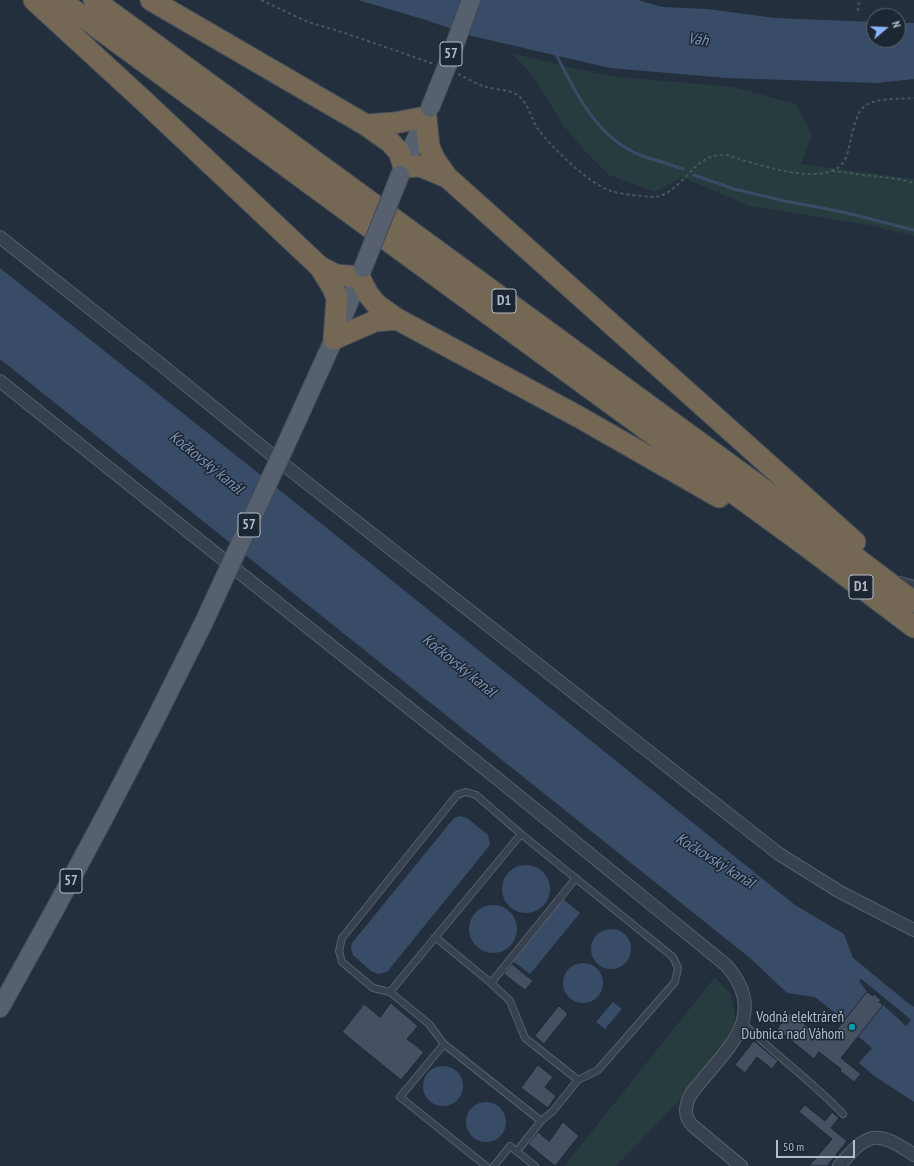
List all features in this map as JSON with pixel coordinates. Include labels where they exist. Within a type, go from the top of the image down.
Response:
[{"type":"highway","points":[[34,0],[151,107],[320,267],[333,288],[337,298],[334,339],[370,323],[397,319]]},
{"type":"highway","name":"D1","points":[[60,0],[809,548],[914,627]]},
{"type":"highway","name":"D1","points":[[94,0],[806,521],[914,602]]},
{"type":"highway","points":[[151,0],[366,125],[390,142],[399,152],[402,171],[420,166],[447,177]]},
{"type":"highway","points":[[366,125],[394,123],[428,113],[429,147],[435,160],[447,177],[844,532],[907,582],[914,599]]},
{"type":"highway","points":[[320,267],[336,275],[361,272],[368,294],[376,304],[397,319],[572,413],[809,548]]},
{"type":"main road","name":"57","points":[[0,1008],[85,855],[204,622],[334,339],[402,171],[447,66],[471,0]]},
{"type":"street","points":[[0,238],[159,363],[294,473],[779,854],[840,892],[914,930]]},
{"type":"street","points":[[0,381],[486,770],[721,961],[734,976],[742,992],[744,1006],[743,1023],[732,1045],[688,1098],[685,1111],[687,1119],[692,1126],[741,1166]]},
{"type":"street","points":[[839,1166],[860,1144],[872,1138],[884,1138],[890,1140],[914,1155]]},
{"type":"lane","points":[[517,1151],[541,1121],[552,1112],[578,1080],[598,1070],[675,982],[678,968],[673,957],[521,834],[476,795],[466,792],[457,795],[342,938],[339,951],[342,962],[373,988],[390,992],[429,1024],[444,1044],[541,1121]]},
{"type":"lane","points":[[390,992],[434,937],[521,834]]},
{"type":"lane","points":[[492,983],[576,878]]},
{"type":"lane","points":[[434,937],[492,983],[510,1001],[525,1038],[578,1080]]},
{"type":"lane","points":[[743,1023],[826,1096],[843,1114]]},
{"type":"lane","points":[[444,1044],[400,1097],[486,1166]]},
{"type":"lane","points":[[494,1166],[510,1146],[535,1166]]},
{"type":"path","points":[[261,0],[308,22],[435,64]]},
{"type":"path","points":[[858,11],[859,0]]},
{"type":"path","points":[[456,73],[485,87],[513,92],[520,96],[536,126],[554,148],[581,172],[599,185],[610,191],[656,197],[666,193],[679,184],[692,170],[706,159],[717,155],[727,155],[799,174],[822,174],[831,171],[840,166],[845,159],[857,117],[862,108],[879,101],[914,98]]},
{"type":"path","points":[[831,171],[898,179],[914,183]]},
{"type":"green space","points":[[511,53],[608,76],[733,87],[796,104],[812,134],[801,164],[914,179],[914,236],[870,225],[750,206],[681,177],[655,192],[609,175],[584,150],[563,125],[533,76]]},
{"type":"green space","points":[[715,977],[731,995],[735,1016],[733,1035],[681,1099],[616,1166],[565,1165]]},
{"type":"water","name":"Váh","points":[[358,0],[638,0],[662,7],[707,9],[775,18],[866,22],[866,48],[906,48],[906,23],[914,23],[914,79],[876,83],[727,78],[610,68],[472,36],[426,20]]},
{"type":"water","points":[[0,268],[282,492],[795,905],[844,934],[853,958],[868,970],[859,981],[867,992],[844,1020],[815,997],[787,993],[750,958],[0,359]]},
{"type":"water","points":[[459,816],[467,818],[488,835],[490,845],[387,972],[378,974],[371,971],[353,955],[351,948],[352,943],[454,818]]},
{"type":"water","points":[[526,865],[535,867],[543,872],[548,880],[550,889],[548,898],[543,906],[535,911],[526,913],[517,911],[509,906],[504,898],[502,889],[504,880],[509,872],[517,867]]},
{"type":"water","points":[[563,899],[580,913],[530,974],[513,961]]},
{"type":"water","points":[[493,905],[502,907],[510,912],[515,920],[517,929],[515,938],[510,946],[502,951],[493,953],[484,951],[476,946],[471,938],[469,929],[471,920],[476,912],[484,907]]},
{"type":"water","points":[[611,929],[622,932],[628,938],[631,949],[628,960],[622,966],[611,969],[600,966],[594,960],[591,949],[594,938],[600,932]]},
{"type":"water","points":[[579,963],[587,963],[594,966],[600,972],[603,983],[600,994],[594,1000],[587,1003],[579,1003],[572,1000],[566,994],[563,987],[563,979],[566,972],[572,966]]},
{"type":"water","points":[[613,1002],[622,1009],[605,1029],[596,1022]]},
{"type":"water","points":[[883,1005],[906,1026],[912,1019],[905,1013],[911,1005],[914,1007],[914,1102],[873,1075],[859,1063],[872,1048],[858,1036]]},
{"type":"water","points":[[443,1066],[454,1069],[460,1075],[463,1086],[460,1097],[454,1103],[443,1106],[432,1103],[426,1097],[423,1086],[426,1075],[432,1069]]},
{"type":"water","points":[[482,1102],[490,1102],[497,1105],[503,1111],[506,1122],[503,1133],[497,1139],[490,1142],[482,1142],[475,1139],[469,1133],[466,1126],[466,1118],[469,1111],[475,1105]]},
{"type":"building","points":[[512,964],[533,981],[525,990],[504,974]]},
{"type":"building","points":[[867,992],[873,996],[874,994],[881,1000],[879,1002],[883,1005],[841,1058],[861,1074],[854,1082],[840,1071],[841,1069],[819,1052],[814,1059],[777,1029],[790,1013],[818,1035],[824,1027],[833,1034]]},
{"type":"building","points":[[391,1003],[418,1026],[407,1039],[424,1052],[401,1080],[342,1032],[364,1004],[380,1017]]},
{"type":"building","points":[[559,1006],[568,1014],[544,1044],[535,1036]]},
{"type":"building","points":[[754,1041],[778,1061],[772,1069],[757,1057],[745,1073],[735,1065]]},
{"type":"building","points":[[538,1065],[553,1077],[545,1087],[556,1096],[548,1108],[521,1088]]},
{"type":"building","points":[[805,1105],[825,1121],[832,1112],[839,1118],[831,1128],[847,1141],[827,1166],[809,1166],[832,1139],[799,1112]]},
{"type":"building","points":[[563,1122],[579,1136],[555,1166],[528,1144],[538,1132],[549,1141]]},
{"type":"waterway","points":[[556,54],[571,83],[589,112],[611,137],[640,155],[683,169]]},
{"type":"waterway","points":[[694,175],[734,189],[785,201],[843,212],[914,230]]},
{"type":"waterway","name":"Kočkovský kanál","points":[[853,967],[864,974],[914,1015]]},
{"type":"place","name":"Vodná elektráreň Dubnica nad Váhom","points":[[852,1027]]}]
